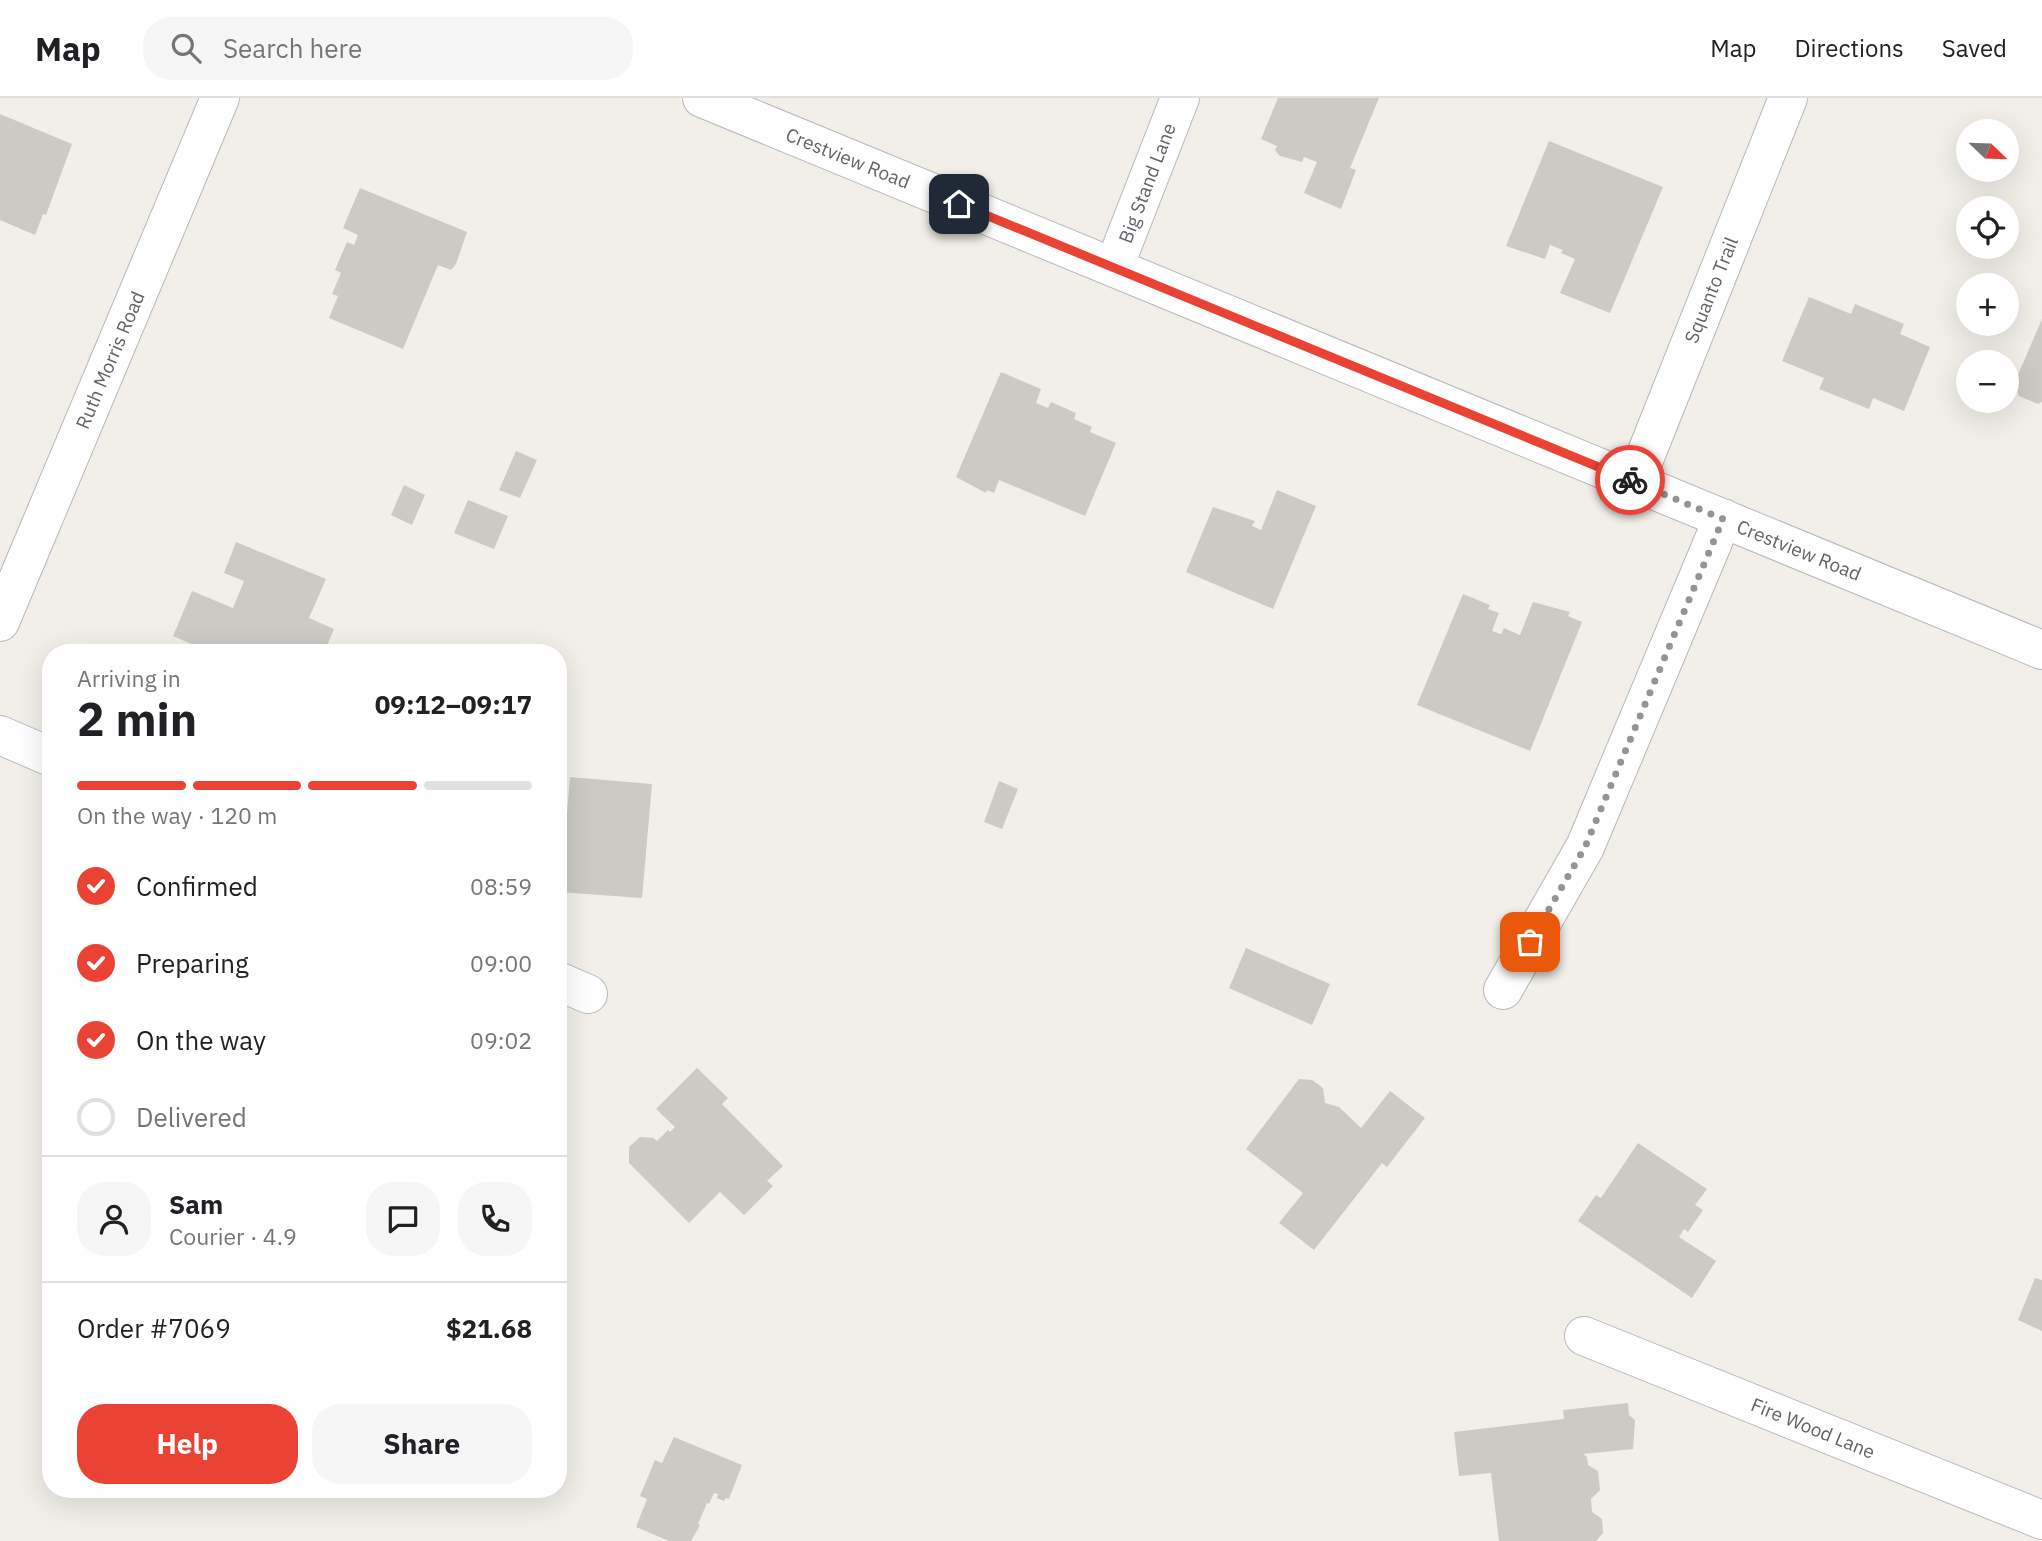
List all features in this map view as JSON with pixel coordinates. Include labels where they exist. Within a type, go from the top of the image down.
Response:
[{"type":"street","name":"Ruth Morris Road","points":[[0,622],[220,98]]},
{"type":"street","name":"Crestview Road","points":[[702,98],[2042,650]]},
{"type":"street","name":"Big Stand Lane","points":[[1114,267],[1180,98]]},
{"type":"street","name":"Squanto Trail","points":[[1635,482],[1788,98]]},
{"type":"street","points":[[1503,990],[1585,847],[1723,519]]},
{"type":"street","points":[[0,735],[42,753]]},
{"type":"street","name":"Fire Wood Lane","points":[[1584,1336],[2042,1520]]},
{"type":"building","points":[[1278,98],[1379,98],[1350,168],[1356,170],[1341,209],[1304,193],[1317,162],[1304,157],[1302,162],[1280,156],[1275,150],[1277,146],[1261,139]]},
{"type":"building","points":[[0,114],[72,144],[46,215],[43,214],[35,235],[0,220]]},
{"type":"building","points":[[1549,141],[1663,187],[1610,313],[1560,293],[1575,259],[1561,253],[1563,250],[1550,245],[1545,259],[1506,246]]},
{"type":"building","points":[[360,188],[467,232],[456,264],[451,270],[438,265],[403,349],[329,318],[338,296],[332,294],[341,273],[335,270],[347,242],[354,245],[358,235],[343,228]]},
{"type":"building","points":[[1809,297],[1851,314],[1855,304],[1904,324],[1900,334],[1930,347],[1904,411],[1873,398],[1869,409],[1819,389],[1824,378],[1782,361]]},
{"type":"building","points":[[2042,319],[2042,402],[2038,404],[2019,396],[2019,372]]},
{"type":"building","points":[[1001,372],[1041,389],[1036,403],[1048,408],[1051,402],[1076,413],[1074,419],[1092,427],[1090,432],[1116,443],[1085,516],[999,480],[994,493],[987,490],[986,493],[956,477]]},
{"type":"building","points":[[516,451],[537,460],[520,498],[499,490]]},
{"type":"building","points":[[404,485],[425,495],[412,525],[391,515]]},
{"type":"building","points":[[1277,490],[1316,506],[1273,609],[1186,572],[1213,507],[1255,521],[1252,526],[1261,530]]},
{"type":"building","points":[[468,500],[508,516],[494,549],[454,533]]},
{"type":"building","points":[[236,542],[326,579],[309,618],[334,629],[328,644],[191,644],[173,636],[192,591],[233,608],[244,581],[224,573]]},
{"type":"building","points":[[1463,594],[1490,605],[1488,609],[1499,613],[1492,631],[1501,634],[1504,628],[1520,635],[1533,602],[1570,612],[1568,616],[1582,622],[1530,751],[1417,705]]},
{"type":"building","points":[[570,777],[652,784],[642,898],[567,893]]},
{"type":"building","points":[[999,781],[1018,789],[1002,829],[984,822]]},
{"type":"building","points":[[1246,948],[1330,984],[1312,1025],[1229,988]]},
{"type":"building","points":[[697,1068],[728,1098],[722,1104],[783,1166],[767,1181],[773,1186],[744,1215],[720,1192],[689,1223],[629,1163],[629,1147],[640,1137],[657,1141],[675,1127],[656,1109]]},
{"type":"building","points":[[1299,1079],[1312,1080],[1323,1088],[1325,1103],[1339,1107],[1361,1128],[1390,1091],[1425,1118],[1387,1167],[1382,1163],[1314,1250],[1279,1223],[1303,1193],[1246,1149]]},
{"type":"building","points":[[1638,1143],[1707,1189],[1695,1205],[1703,1210],[1688,1232],[1684,1229],[1679,1237],[1716,1261],[1692,1298],[1578,1221],[1596,1195],[1601,1198]]},
{"type":"building","points":[[2035,1278],[2042,1280],[2042,1331],[2018,1320]]},
{"type":"building","points":[[1628,1403],[1629,1415],[1635,1420],[1633,1449],[1583,1454],[1587,1457],[1588,1465],[1598,1471],[1600,1490],[1591,1499],[1592,1512],[1602,1519],[1603,1533],[1596,1541],[1499,1541],[1491,1473],[1459,1476],[1454,1432],[1564,1419],[1563,1410]]},
{"type":"building","points":[[674,1437],[742,1465],[729,1499],[724,1501],[714,1493],[691,1541],[669,1541],[636,1527],[647,1499],[640,1496],[655,1460],[662,1463]]},
{"type":"way so far","points":[[1530,942],[1585,847],[1723,519],[1630,480]]},
{"type":"route","points":[[959,204],[1630,480]]}]
